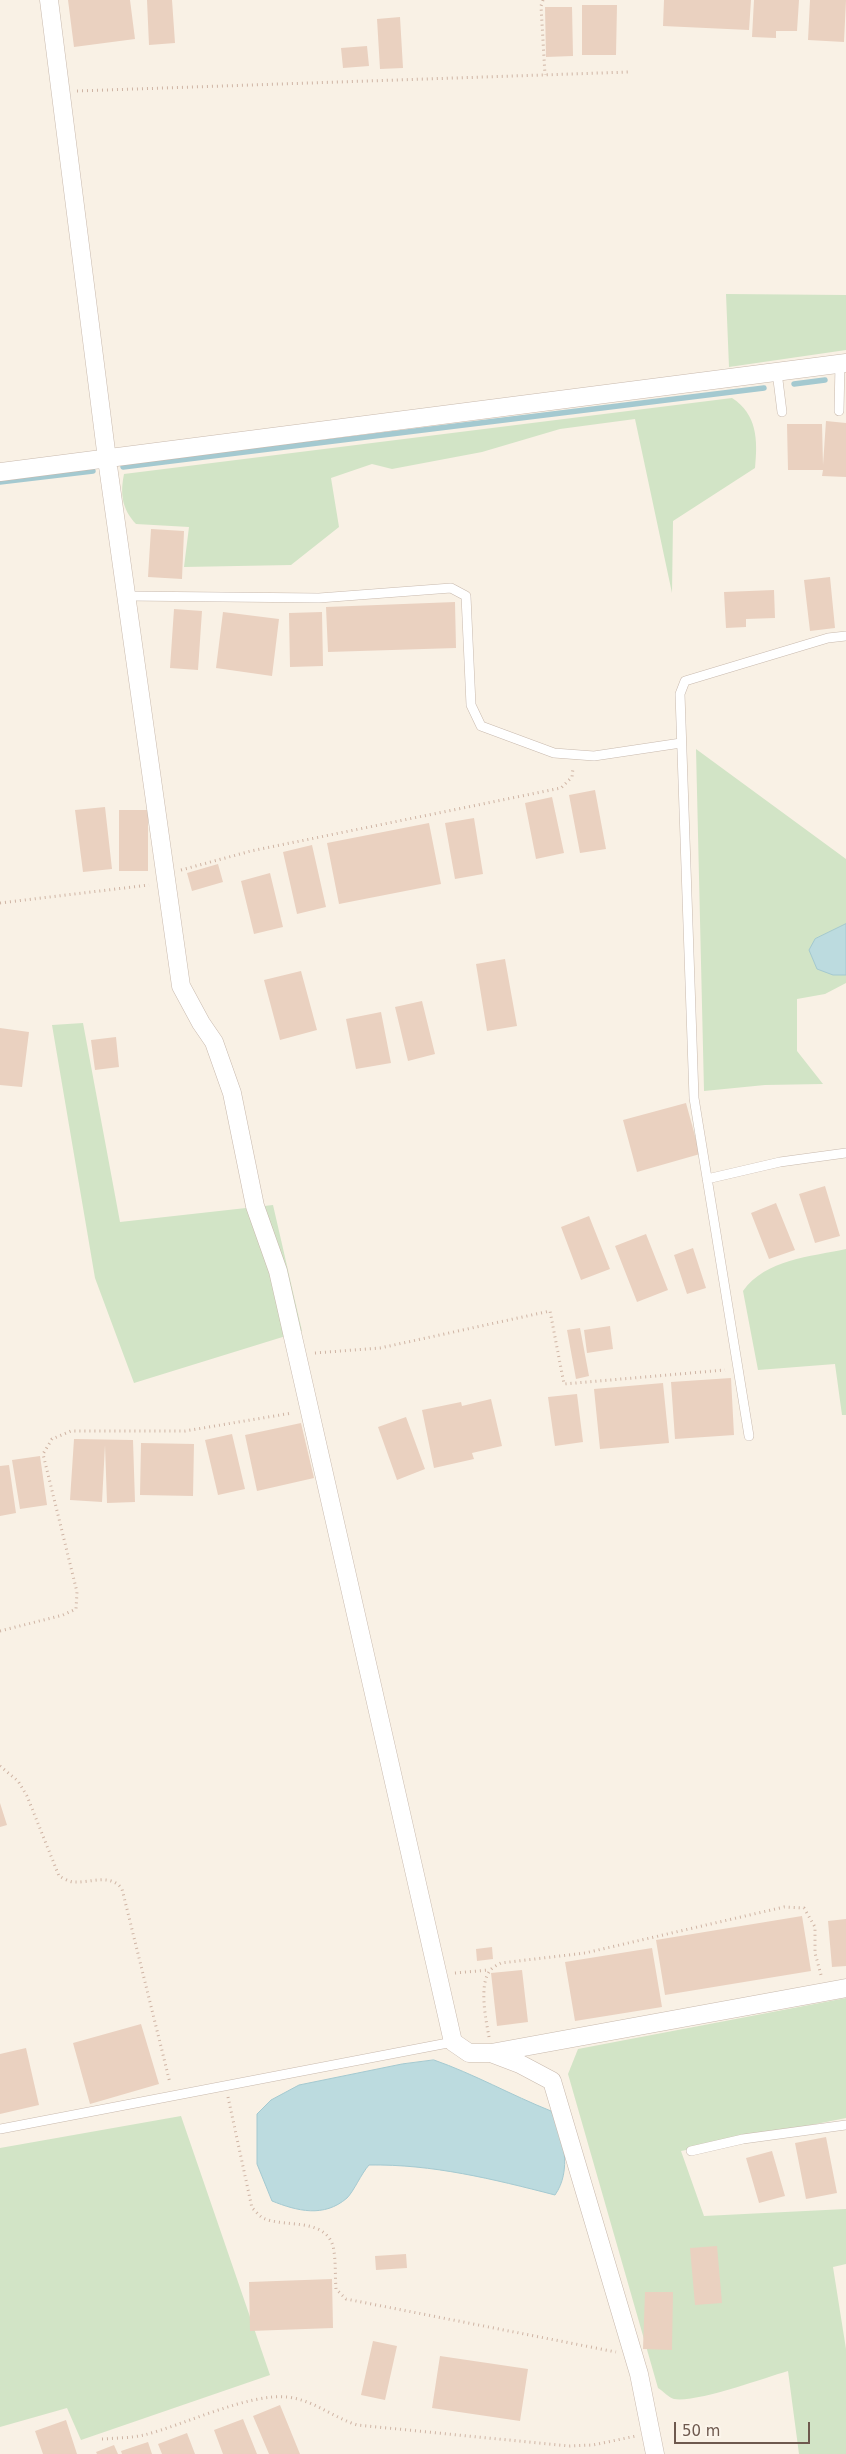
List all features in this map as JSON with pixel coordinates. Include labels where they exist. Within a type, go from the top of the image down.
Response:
[{"type":"street","points":[[49,0],[107,459],[181,986],[201,1023],[214,1042],[232,1093],[255,1206],[278,1271],[453,2042],[468,2054],[491,2053],[838,1989]]},
{"type":"street","points":[[0,472],[843,364]]},
{"type":"street","points":[[491,2053],[520,2064],[552,2081],[634,2356],[655,2454]]},
{"type":"lane","points":[[840,411],[843,364]]},
{"type":"lane","points":[[777,372],[782,412]]},
{"type":"lane","points":[[127,596],[319,598],[451,588],[466,596],[471,705],[481,726],[554,753],[574,755],[594,756],[682,743]]},
{"type":"lane","points":[[749,1436],[694,1098],[680,694],[685,681],[828,638],[846,636]]},
{"type":"lane","points":[[707,1179],[780,1162],[846,1153]]},
{"type":"lane","points":[[0,2129],[453,2042]]},
{"type":"lane","points":[[692,2151],[743,2138],[846,2125]]},
{"type":"path","points":[[543,0],[545,75]]},
{"type":"path","points":[[60,92],[628,72]]},
{"type":"path","points":[[0,903],[166,879],[251,851],[561,788],[572,777],[574,755]]},
{"type":"path","points":[[297,1354],[380,1348],[550,1311],[564,1384],[738,1369]]},
{"type":"path","points":[[0,1631],[63,1615],[76,1609],[76,1592],[43,1454],[52,1439],[71,1430],[185,1431],[309,1410]]},
{"type":"path","points":[[0,1766],[18,1781],[27,1796],[59,1876],[72,1882],[110,1880],[118,1883],[122,1889],[173,2096]]},
{"type":"path","points":[[438,1975],[490,1970],[501,1963],[585,1953],[784,1907],[804,1908],[815,1927],[819,1970],[838,1989]]},
{"type":"path","points":[[490,1970],[486,1978],[484,2005],[491,2053]]},
{"type":"path","points":[[226,2086],[252,2208],[261,2217],[275,2222],[299,2223],[324,2231],[333,2245],[336,2289],[346,2299],[634,2356]]},
{"type":"path","points":[[102,2439],[142,2435],[266,2397],[303,2400],[324,2408],[337,2419],[357,2425],[560,2445],[593,2445],[651,2433]]},
{"type":"green space","points":[[726,294],[846,295],[846,350],[729,367]]},
{"type":"green space","points":[[732,398],[747,412],[754,428],[756,438],[755,468],[673,521],[672,593],[635,419],[560,429],[482,452],[392,469],[372,464],[331,478],[339,527],[291,565],[184,567],[189,527],[136,524],[125,507],[122,495],[124,474]]},
{"type":"green space","points":[[696,749],[846,859],[846,983],[825,994],[797,999],[797,1051],[823,1084],[765,1085],[704,1091]]},
{"type":"green space","points":[[83,1023],[120,1222],[273,1205],[302,1331],[134,1383],[95,1278],[52,1025]]},
{"type":"green space","points":[[846,1249],[846,1415],[842,1415],[835,1364],[758,1370],[743,1291],[753,1280],[776,1266],[804,1257]]},
{"type":"green space","points":[[846,1998],[846,2118],[681,2151],[704,2216],[846,2209],[846,2264],[833,2267],[846,2349],[846,2454],[799,2454],[788,2371],[713,2394],[684,2399],[674,2399],[658,2388],[568,2074],[578,2049]]},
{"type":"green space","points":[[181,2116],[270,2375],[81,2440],[67,2408],[0,2427],[0,2148]]},
{"type":"water","points":[[846,924],[846,975],[833,975],[817,969],[809,950],[815,939]]},
{"type":"water","points":[[434,2060],[551,2111],[560,2131],[565,2164],[560,2186],[555,2195],[486,2178],[439,2170],[393,2165],[369,2165],[347,2198],[329,2208],[310,2211],[301,2210],[272,2201],[257,2164],[257,2114],[271,2100],[299,2085],[402,2064]]},
{"type":"building","points":[[68,0],[130,0],[135,39],[74,47]]},
{"type":"building","points":[[147,0],[172,0],[175,43],[149,45]]},
{"type":"building","points":[[664,0],[751,0],[749,30],[663,26]]},
{"type":"building","points":[[754,0],[799,0],[797,31],[776,31],[776,38],[752,37]]},
{"type":"building","points":[[810,0],[846,0],[844,42],[808,40]]},
{"type":"building","points":[[582,5],[617,5],[616,55],[582,55]]},
{"type":"building","points":[[545,7],[572,7],[573,56],[546,57]]},
{"type":"building","points":[[400,17],[403,68],[380,69],[377,19]]},
{"type":"building","points":[[367,46],[369,66],[343,68],[341,48]]},
{"type":"building","points":[[826,421],[846,423],[846,477],[822,476],[823,470],[788,470],[787,424],[822,424],[823,465]]},
{"type":"building","points":[[151,529],[184,531],[182,579],[148,577]]},
{"type":"building","points":[[830,577],[835,628],[810,631],[804,580]]},
{"type":"building","points":[[774,590],[775,618],[746,619],[746,627],[726,628],[724,592]]},
{"type":"building","points":[[455,602],[456,648],[328,652],[326,607]]},
{"type":"building","points":[[174,609],[202,611],[198,670],[170,668]]},
{"type":"building","points":[[223,612],[279,619],[272,676],[216,668]]},
{"type":"building","points":[[322,612],[323,666],[290,667],[289,613]]},
{"type":"building","points":[[595,790],[606,849],[580,853],[569,795]]},
{"type":"building","points":[[552,797],[564,853],[536,859],[525,803]]},
{"type":"building","points":[[105,807],[112,869],[83,872],[75,810]]},
{"type":"building","points":[[119,810],[148,810],[148,871],[119,871]]},
{"type":"building","points":[[474,818],[483,874],[455,879],[445,823]]},
{"type":"building","points":[[429,823],[441,884],[339,904],[327,843]]},
{"type":"building","points":[[312,845],[326,907],[297,914],[283,852]]},
{"type":"building","points":[[218,864],[223,882],[192,891],[187,873]]},
{"type":"building","points":[[270,873],[283,927],[254,934],[241,881]]},
{"type":"building","points":[[505,959],[517,1026],[487,1031],[476,964]]},
{"type":"building","points":[[301,971],[317,1030],[280,1040],[264,980]]},
{"type":"building","points":[[422,1001],[435,1054],[408,1061],[395,1007]]},
{"type":"building","points":[[381,1012],[391,1063],[356,1069],[346,1019]]},
{"type":"building","points":[[0,1028],[29,1032],[22,1087],[0,1085]]},
{"type":"building","points":[[116,1037],[119,1067],[95,1070],[91,1040]]},
{"type":"building","points":[[686,1103],[700,1154],[637,1172],[623,1120]]},
{"type":"building","points":[[825,1186],[840,1236],[815,1243],[799,1194]]},
{"type":"building","points":[[776,1203],[795,1250],[769,1259],[751,1213]]},
{"type":"building","points":[[589,1216],[610,1269],[581,1280],[561,1227]]},
{"type":"building","points":[[646,1234],[668,1290],[637,1302],[615,1246]]},
{"type":"building","points":[[693,1248],[706,1288],[687,1294],[674,1255]]},
{"type":"building","points":[[610,1326],[613,1349],[587,1353],[584,1330]]},
{"type":"building","points":[[580,1328],[589,1376],[576,1379],[567,1330]]},
{"type":"building","points":[[731,1378],[734,1435],[675,1439],[671,1382]]},
{"type":"building","points":[[663,1383],[669,1443],[600,1449],[594,1389]]},
{"type":"building","points":[[577,1394],[583,1442],[555,1446],[548,1397]]},
{"type":"building","points":[[491,1399],[502,1446],[472,1453],[474,1459],[434,1468],[422,1410],[461,1402],[462,1406]]},
{"type":"building","points":[[406,1417],[425,1469],[397,1480],[378,1427]]},
{"type":"building","points":[[301,1423],[314,1478],[257,1491],[245,1435]]},
{"type":"building","points":[[232,1434],[245,1489],[218,1495],[205,1440]]},
{"type":"building","points":[[74,1439],[133,1440],[135,1502],[107,1503],[105,1445],[102,1502],[70,1500]]},
{"type":"building","points":[[141,1443],[194,1444],[193,1496],[140,1495]]},
{"type":"building","points":[[40,1456],[47,1505],[20,1509],[12,1460]]},
{"type":"building","points":[[9,1465],[16,1513],[0,1516],[0,1466]]},
{"type":"building","points":[[0,1803],[7,1825],[0,1827]]},
{"type":"building","points":[[802,1916],[811,1971],[665,1995],[656,1940]]},
{"type":"building","points":[[846,1919],[846,1966],[832,1967],[828,1921]]},
{"type":"building","points":[[492,1947],[493,1959],[477,1961],[476,1949]]},
{"type":"building","points":[[652,1948],[662,2007],[575,2021],[565,1962]]},
{"type":"building","points":[[522,1970],[528,2022],[497,2026],[491,1973]]},
{"type":"building","points":[[141,2024],[159,2084],[90,2104],[73,2043]]},
{"type":"building","points":[[26,2048],[39,2105],[0,2114],[0,2054]]},
{"type":"building","points":[[826,2137],[837,2193],[806,2199],[795,2143]]},
{"type":"building","points":[[772,2151],[785,2196],[759,2203],[746,2158]]},
{"type":"building","points":[[717,2246],[722,2303],[695,2305],[690,2248]]},
{"type":"building","points":[[406,2254],[407,2268],[376,2270],[375,2256]]},
{"type":"building","points":[[332,2279],[333,2328],[250,2331],[249,2282]]},
{"type":"building","points":[[645,2292],[673,2292],[672,2350],[643,2349]]},
{"type":"building","points":[[373,2341],[397,2346],[385,2400],[361,2395]]},
{"type":"building","points":[[440,2356],[528,2369],[520,2421],[432,2408]]},
{"type":"building","points":[[280,2405],[300,2454],[269,2454],[253,2416]]},
{"type":"building","points":[[243,2419],[257,2454],[223,2454],[214,2430]]},
{"type":"building","points":[[66,2420],[77,2454],[43,2454],[35,2431]]},
{"type":"building","points":[[187,2433],[195,2454],[162,2454],[158,2444]]},
{"type":"building","points":[[148,2442],[152,2454],[122,2454],[121,2451]]},
{"type":"building","points":[[114,2445],[118,2454],[97,2454],[96,2452]]},
{"type":"waterway","points":[[794,384],[825,380]]},
{"type":"waterway","points":[[123,467],[764,388]]},
{"type":"waterway","points":[[0,482],[93,471]]}]
